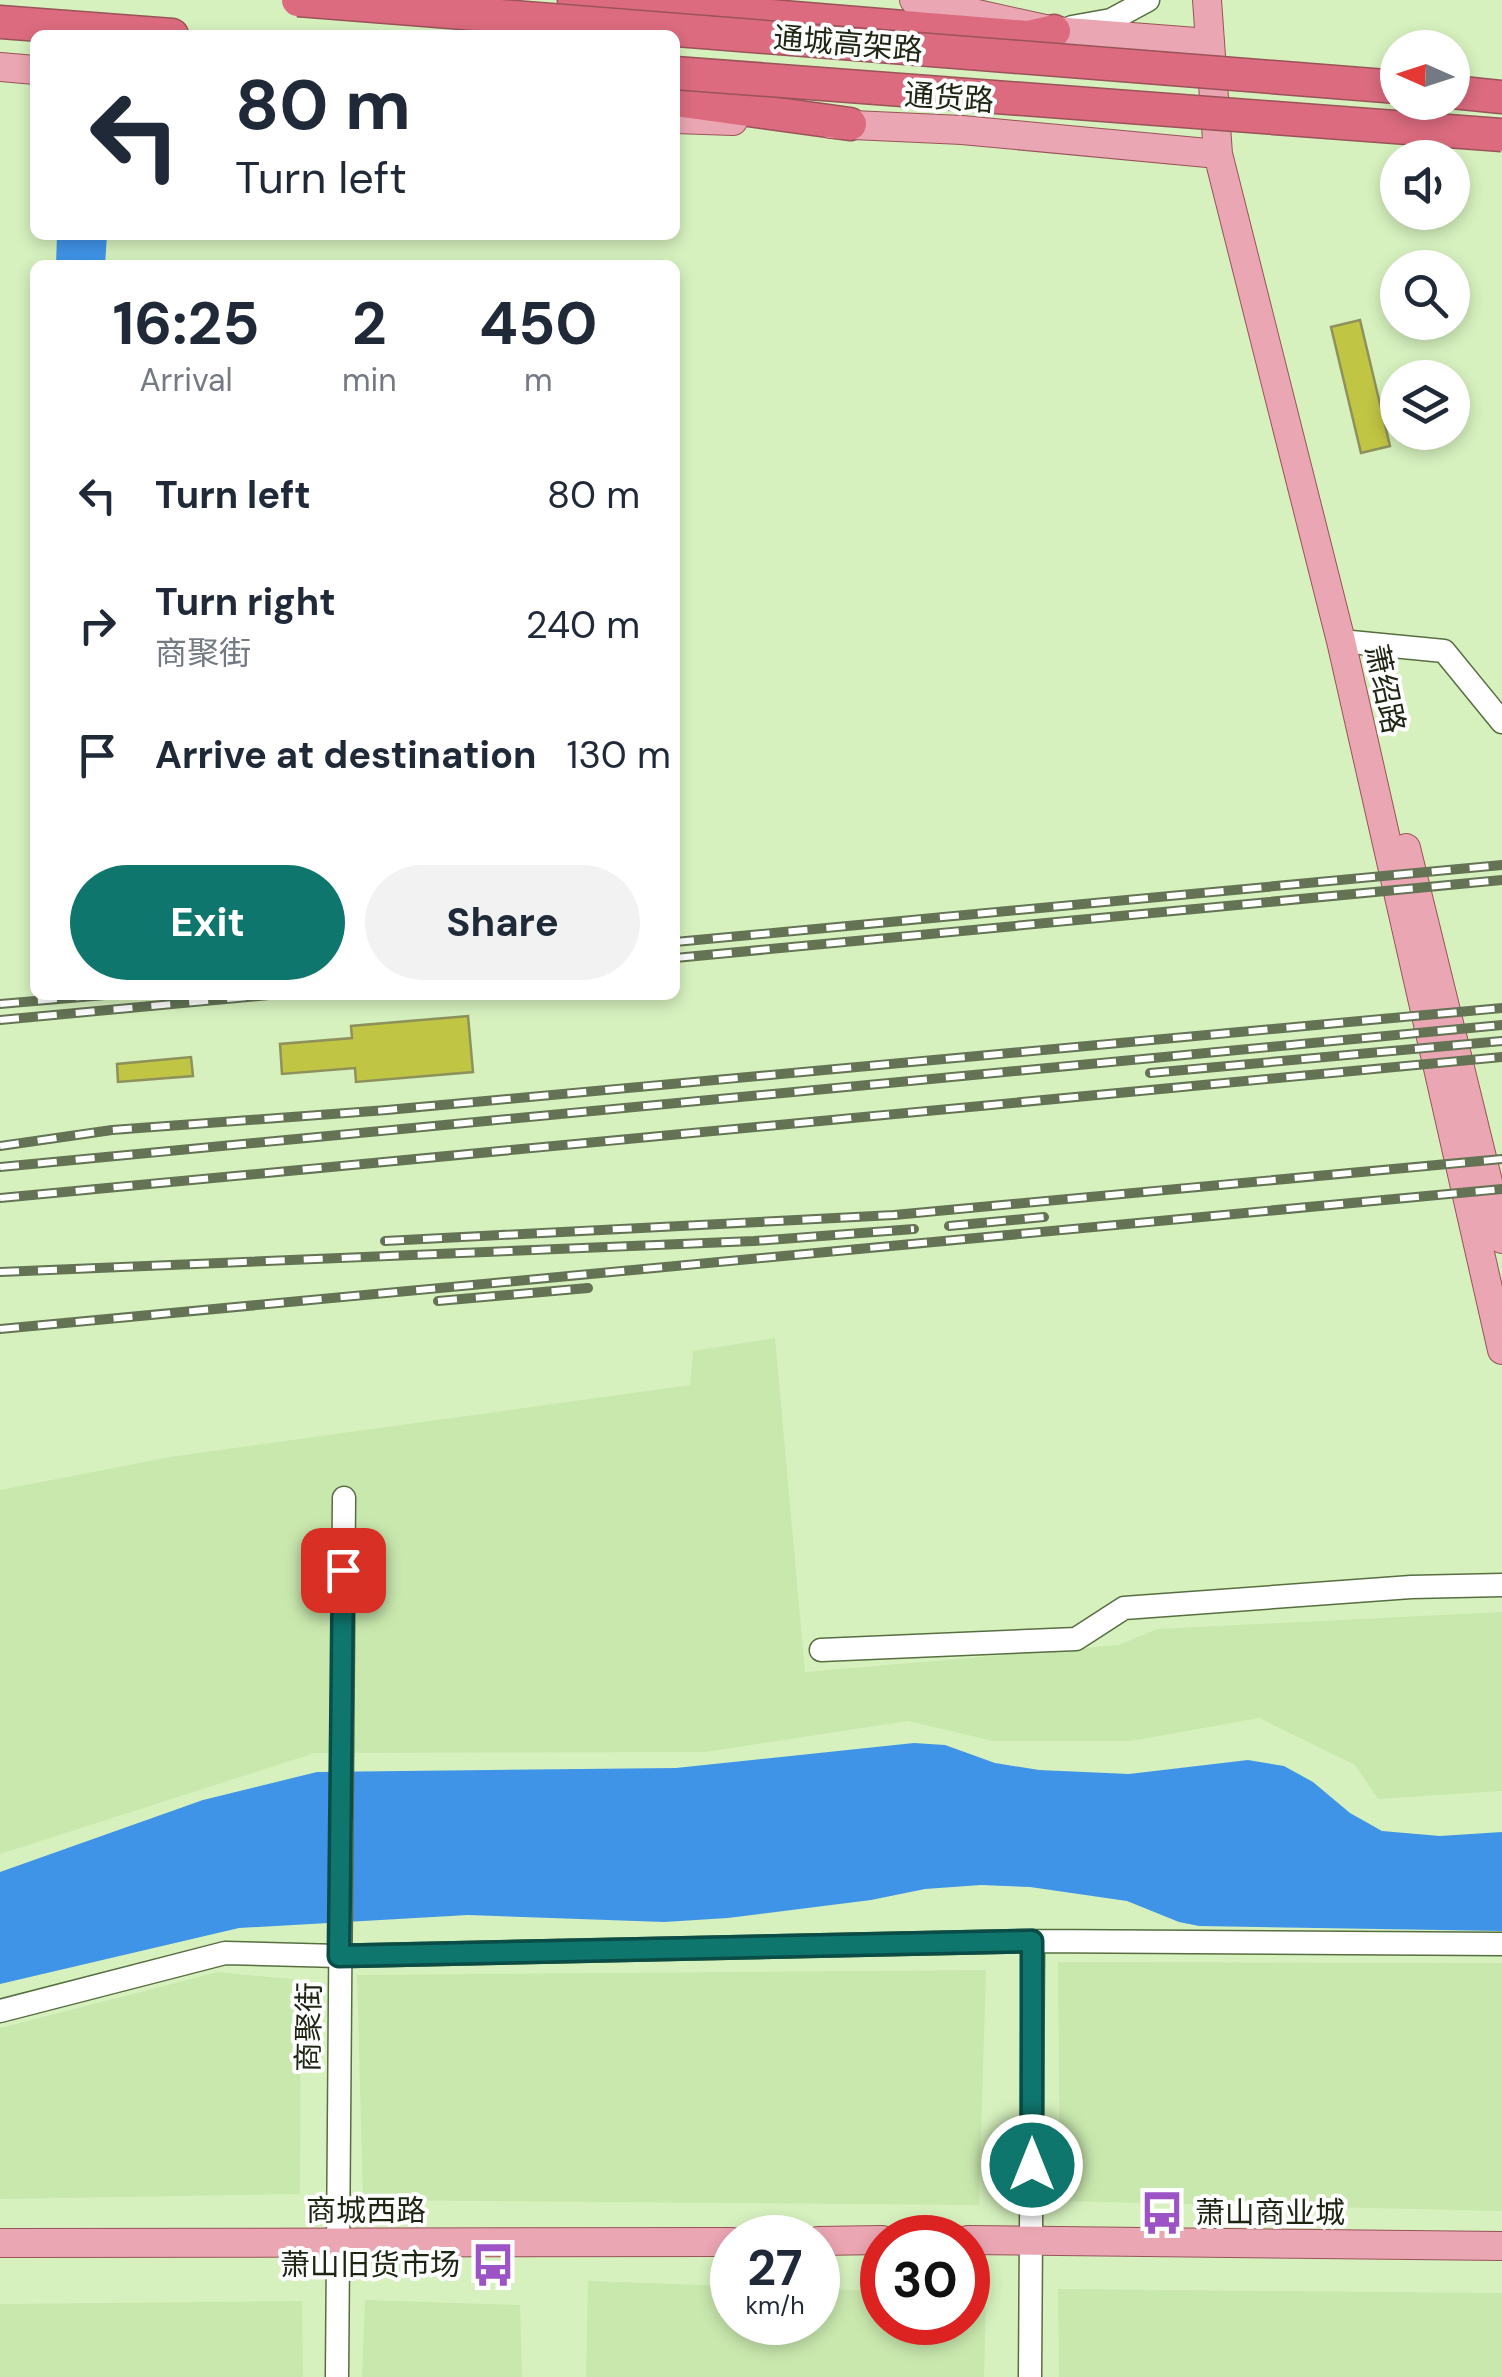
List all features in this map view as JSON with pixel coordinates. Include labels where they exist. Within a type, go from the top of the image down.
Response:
[{"type":"highway","name":"通城高架路","points":[[298,0],[673,30]]},
{"type":"highway","points":[[574,0],[1028,37],[1054,31]]},
{"type":"highway","points":[[0,22],[106,30]]},
{"type":"highway","name":"通城高架路","points":[[680,31],[1380,87]]},
{"type":"highway","points":[[0,42],[30,45]]},
{"type":"highway","name":"通城高架路","points":[[680,73],[1502,135]]},
{"type":"highway","points":[[1470,94],[1502,97]]},
{"type":"highway","points":[[680,101],[850,124]]},
{"type":"main road","points":[[914,0],[1054,31],[1209,43]]},
{"type":"main road","name":"萧绍路","points":[[1207,0],[1218,154],[1349,641],[1502,1350]]},
{"type":"main road","points":[[1219,0],[1235,153],[1349,641],[1502,1240]]},
{"type":"main road","points":[[0,67],[30,70]]},
{"type":"main road","name":"通货路","points":[[680,119],[962,130],[1218,154]]},
{"type":"main road","points":[[990,2240],[1502,2246]]},
{"type":"main road","name":"商城西路","points":[[0,2243],[710,2242]]},
{"type":"street","points":[[1054,31],[1111,20],[1148,0]]},
{"type":"street","points":[[1349,641],[1444,651],[1502,722]]},
{"type":"street","name":"商聚街","points":[[336,2377],[344,1498]]},
{"type":"street","points":[[821,1650],[1076,1640],[1124,1608],[1411,1587],[1502,1585]]},
{"type":"street","points":[[1030,2377],[1032,1941]]},
{"type":"street","points":[[0,2011],[226,1953],[339,1956],[1032,1941],[1502,1944]]},
{"type":"shaded area","points":[[775,1338],[805,1672],[1119,1645],[1157,1629],[1502,1612],[1502,1791],[1378,1799],[1355,1765],[1259,1718],[1131,1741],[993,1741],[908,1721],[705,1752],[315,1753],[0,1854],[0,1490],[170,1457],[690,1385],[693,1351]]},
{"type":"shaded area","points":[[1058,1962],[1502,1963],[1502,2211],[1060,2201]]},
{"type":"shaded area","points":[[986,1970],[979,2205],[363,2200],[357,1975]]},
{"type":"shaded area","points":[[218,1972],[301,1980],[300,2194],[0,2199],[0,2028]]},
{"type":"shaded area","points":[[588,2281],[710,2285],[710,2345],[840,2345],[840,2290],[860,2290],[860,2345],[985,2345],[984,2377],[586,2377]]},
{"type":"shaded area","points":[[1058,2289],[1502,2293],[1502,2377],[1059,2377]]},
{"type":"shaded area","points":[[365,2300],[520,2305],[522,2377],[362,2377]]},
{"type":"shaded area","points":[[302,2301],[303,2377],[0,2377],[0,2304]]},
{"type":"water","points":[[57,240],[107,240],[105,260],[56,260]]},
{"type":"water","points":[[914,1743],[945,1745],[995,1763],[1039,1770],[1129,1774],[1248,1760],[1284,1766],[1382,1831],[1440,1836],[1502,1832],[1502,1931],[1199,1926],[1127,1901],[1030,1887],[981,1885],[925,1889],[871,1900],[728,1918],[664,1922],[468,1915],[239,1928],[0,1984],[0,1872],[203,1800],[317,1772],[676,1768]]},
{"type":"building","points":[[1360,320],[1380,404],[1380,448],[1361,453],[1331,327]]},
{"type":"building","points":[[468,1016],[473,1072],[356,1082],[355,1068],[282,1074],[280,1044],[352,1038],[351,1026]]},
{"type":"building","points":[[191,1057],[193,1076],[118,1082],[117,1064]]},
{"type":"railway","points":[[680,942],[1502,865]]},
{"type":"railway","points":[[680,958],[1502,880]]},
{"type":"railway","points":[[0,1004],[47,1000]]},
{"type":"railway","points":[[0,1020],[215,1000]]},
{"type":"railway","points":[[0,1146],[112,1130],[387,1110],[1502,1008]]},
{"type":"railway","points":[[0,1167],[1502,1025]]},
{"type":"railway","points":[[1150,1073],[1502,1041]]},
{"type":"railway","points":[[0,1198],[1502,1057]]},
{"type":"railway","points":[[385,1241],[894,1215],[1502,1159]]},
{"type":"railway","points":[[0,1329],[1502,1189]]},
{"type":"railway","points":[[949,1226],[1044,1217]]},
{"type":"railway","points":[[0,1272],[754,1241],[914,1229]]},
{"type":"railway","points":[[438,1301],[588,1288]]},
{"type":"place","name":"萧山商业城","points":[[1162,2213]]},
{"type":"place","name":"萧山旧货市场","points":[[493,2265]]},
{"type":"route","points":[[343,1570],[339,1956],[1032,1941],[1032,2165]]}]
